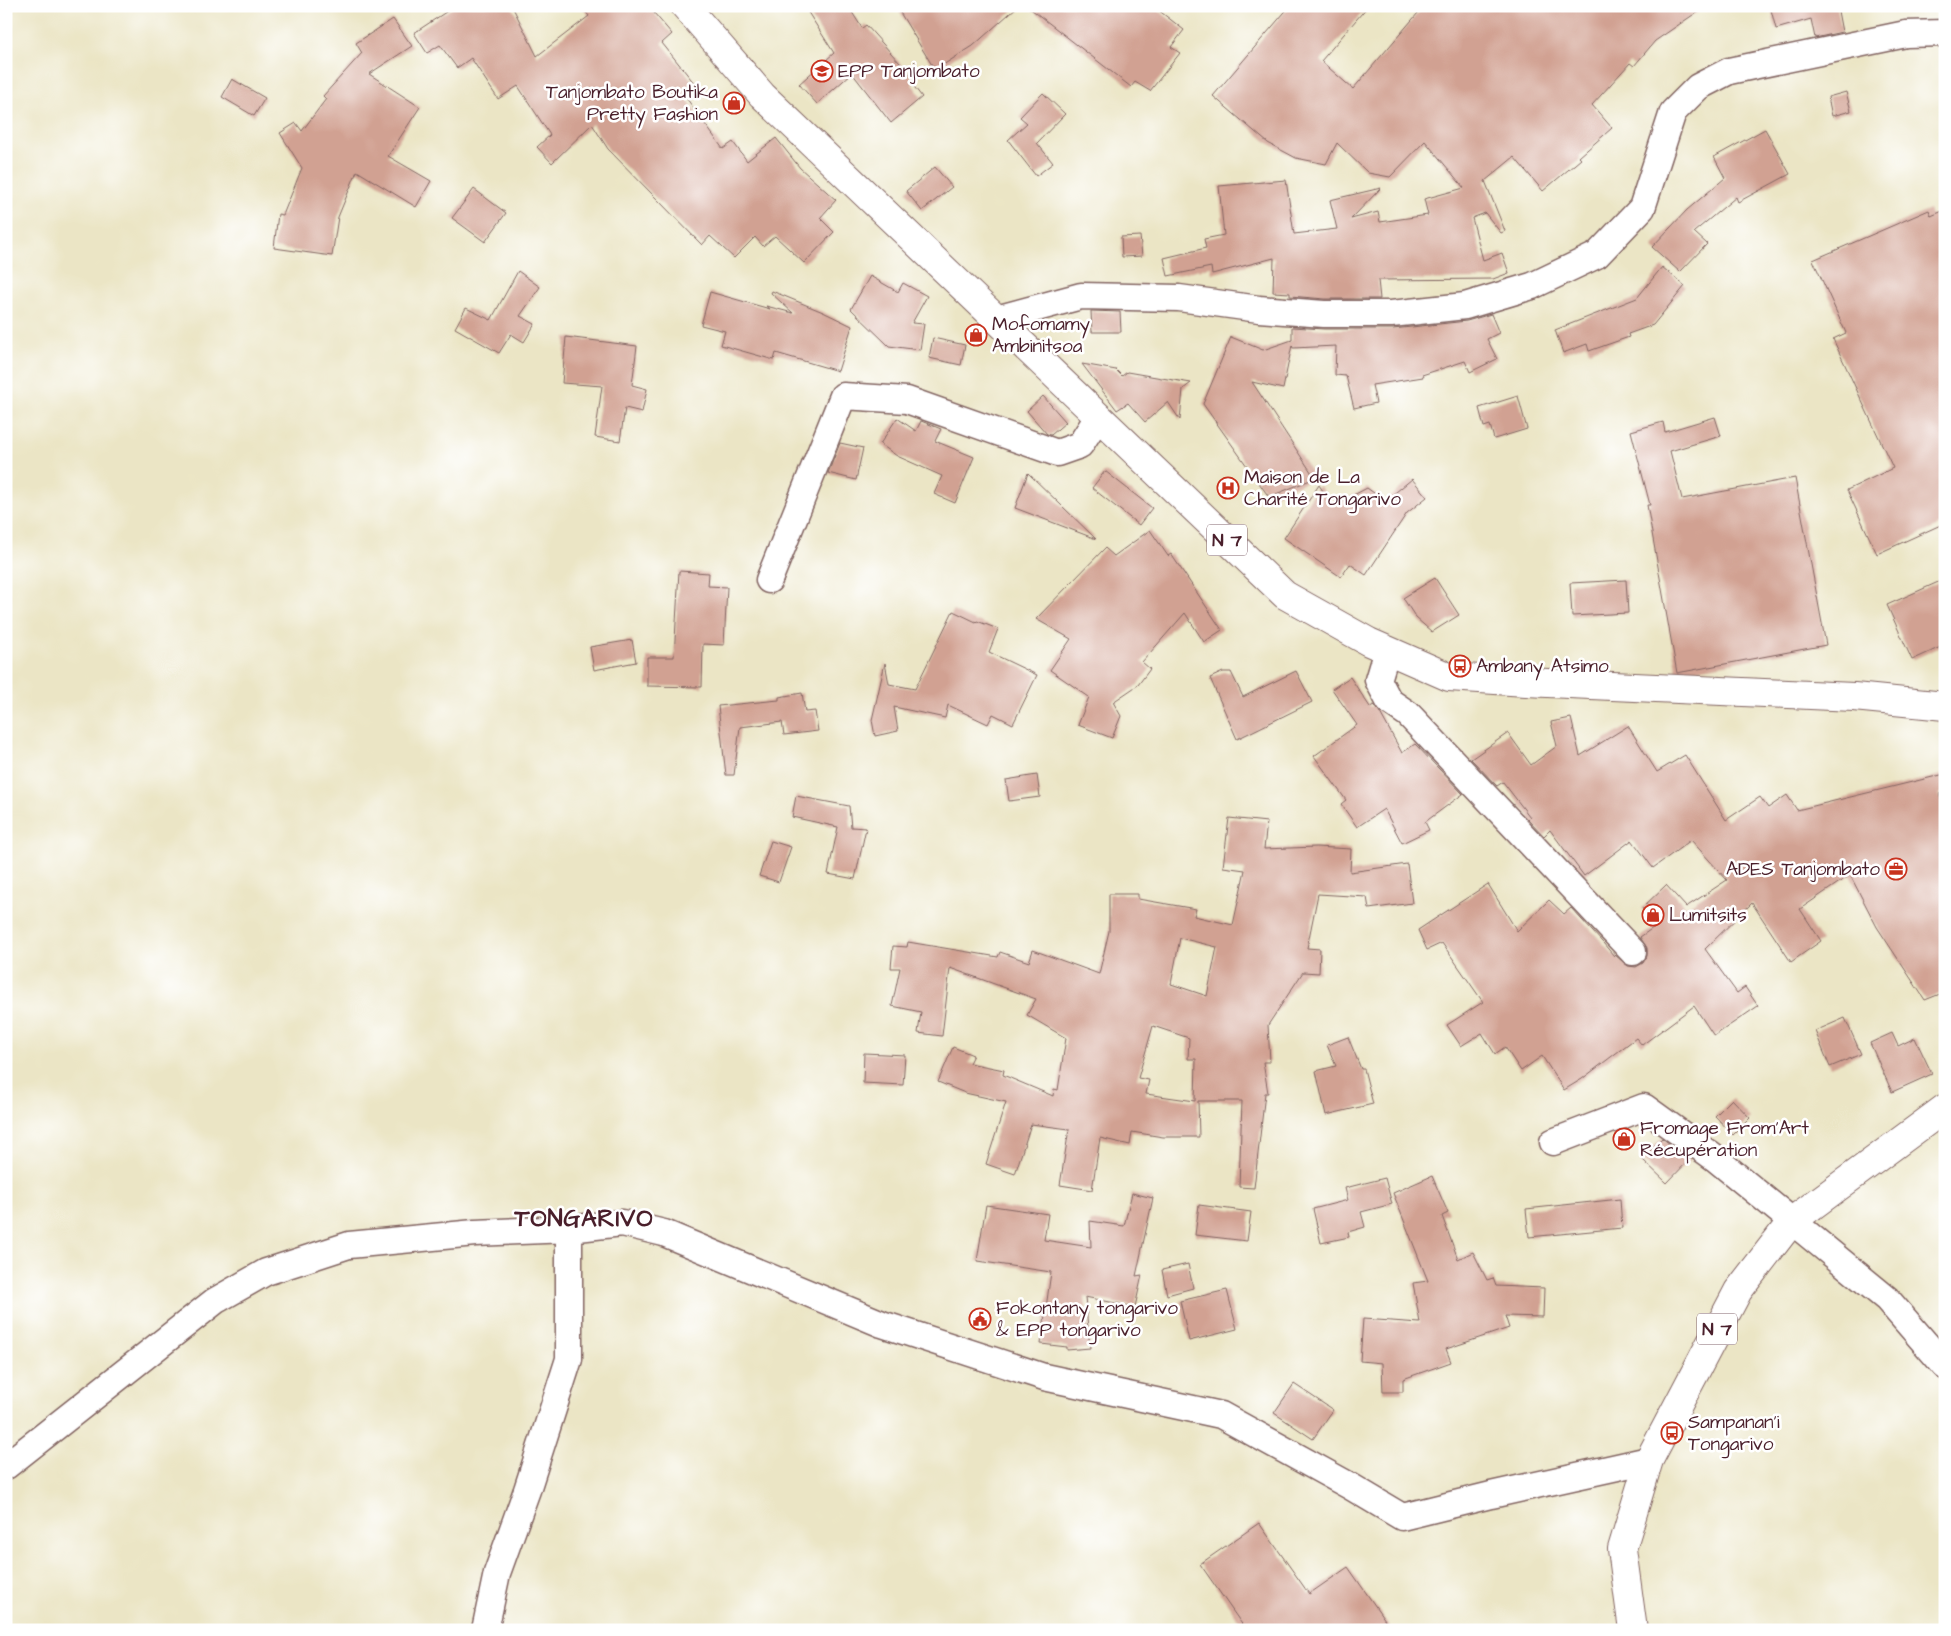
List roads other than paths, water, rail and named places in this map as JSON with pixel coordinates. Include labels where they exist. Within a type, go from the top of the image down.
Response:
[{"type":"main road","name":"N 7","points":[[685,6],[762,95],[1285,596],[1369,642],[1449,677],[1854,697],[1945,706]]},
{"type":"main road","name":"N 7","points":[[1633,1630],[1622,1548],[1648,1460],[1738,1290],[1792,1221],[1945,1108]]},
{"type":"street","points":[[996,319],[1081,296],[1179,298],[1259,309],[1324,314],[1391,314],[1465,306],[1522,289],[1597,255],[1642,208],[1673,112],[1698,87],[1729,70],[1906,34],[1945,33]]},
{"type":"street","points":[[769,580],[842,396],[907,400],[1057,453],[1080,445],[1098,417]]},
{"type":"street","points":[[1387,650],[1378,680],[1389,701],[1408,714],[1633,952]]},
{"type":"street","points":[[1553,1142],[1644,1107],[1716,1159],[1887,1299],[1945,1366]]},
{"type":"street","points":[[6,1466],[215,1301],[266,1272],[349,1245],[475,1233],[569,1229],[622,1223],[664,1233],[882,1324],[1044,1377],[1221,1415],[1350,1486],[1402,1518],[1491,1495],[1648,1460]]},
{"type":"street","points":[[485,1630],[497,1573],[527,1490],[569,1359],[569,1229]]},
{"type":"place","name":"EPP Tanjombato","points":[[822,71]]},
{"type":"place","name":"Tanjombato Boutika Pretty Fashion","points":[[734,103]]},
{"type":"place","name":"Mofomamy Ambinitsoa","points":[[976,335]]},
{"type":"place","name":"Maison de La Charité Tongarivo","points":[[1228,488]]},
{"type":"place","name":"Ambany Atsimo","points":[[1460,666]]},
{"type":"place","name":"ADES Tanjombato","points":[[1896,869]]},
{"type":"place","name":"Lumitsits","points":[[1653,915]]},
{"type":"place","name":"Fromage From'Art Récupération","points":[[1624,1139]]},
{"type":"place","name":"Fokontany tongarivo & EPP tongarivo","points":[[980,1319]]},
{"type":"place","name":"Sampanan'i Tongarivo","points":[[1672,1433]]},
{"type":"district","name":"TONGARIVO","points":[[584,1219]]}]
